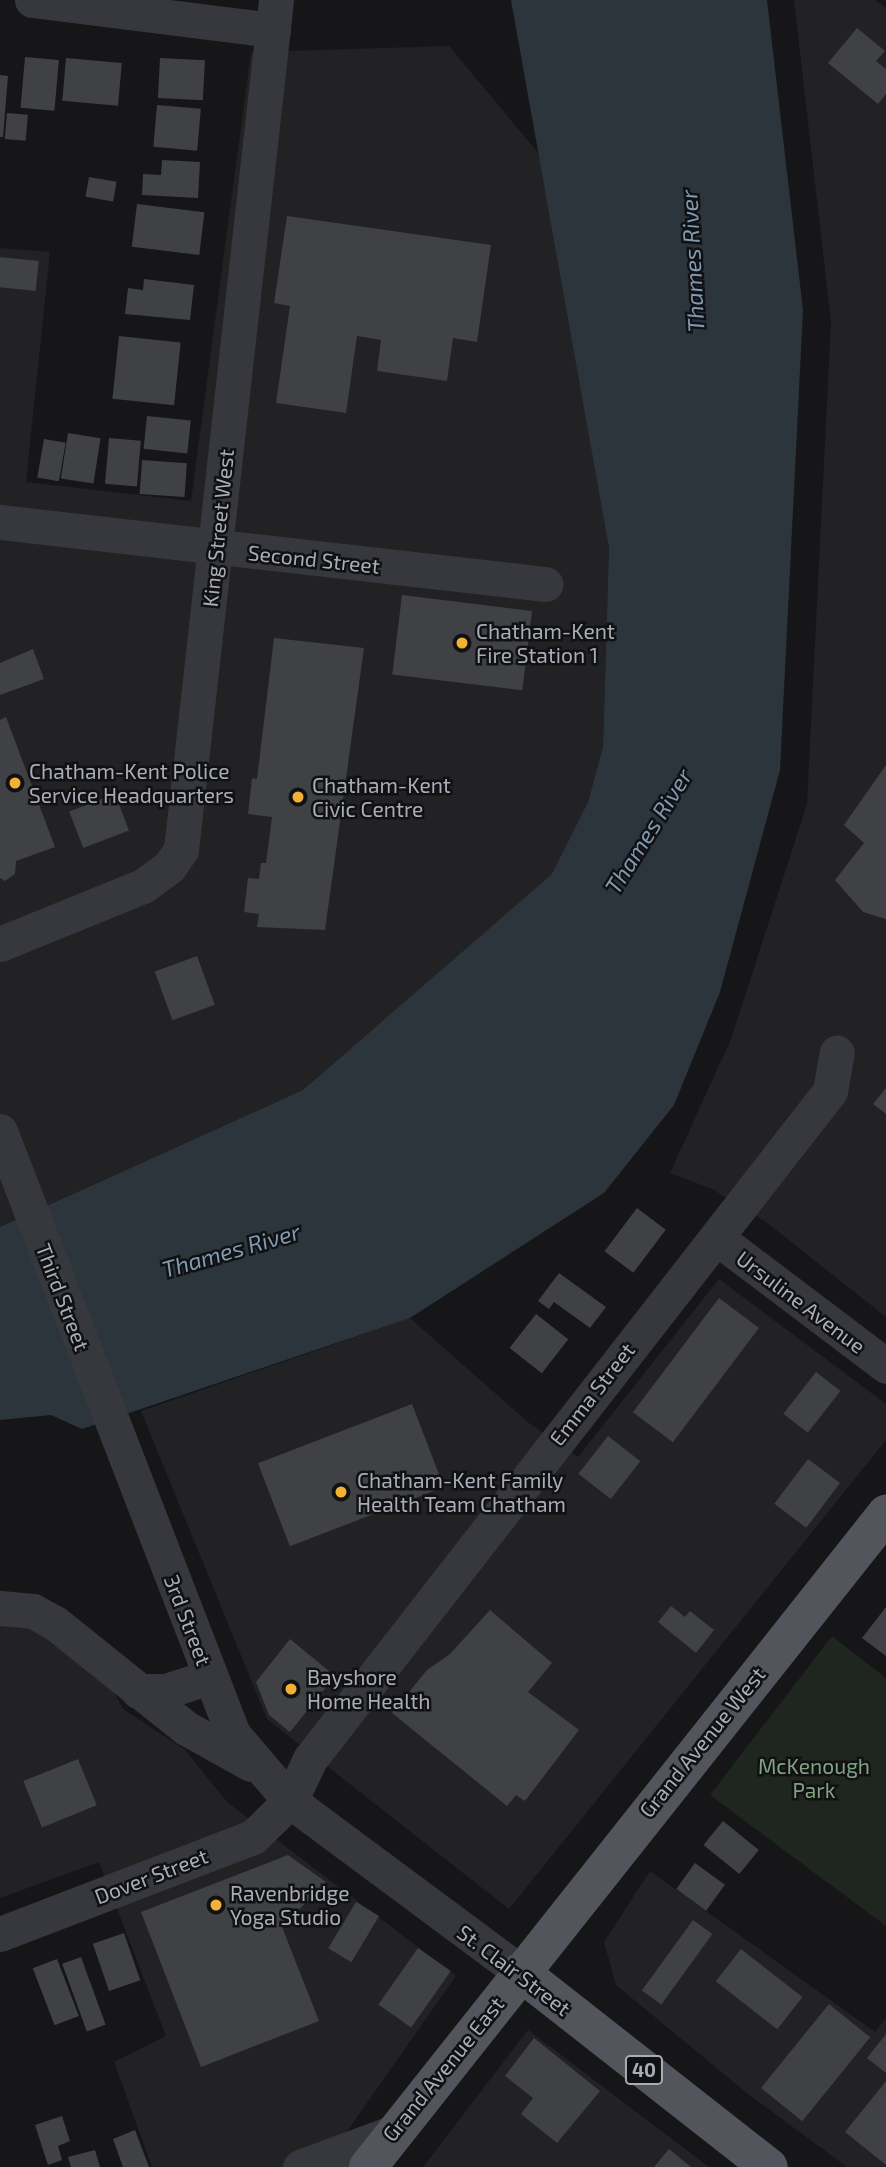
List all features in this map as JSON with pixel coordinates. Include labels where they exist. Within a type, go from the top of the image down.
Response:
[{"type":"main road","name":"Grand Avenue West","points":[[520,1972],[886,1514]]},
{"type":"main road","name":"Grand Avenue East","points":[[368,2167],[391,2133],[520,1972]]},
{"type":"main road","name":"St. Clair Street","points":[[520,1972],[769,2167]]},
{"type":"street","points":[[32,0],[274,15]]},
{"type":"street","name":"King Street West","points":[[0,944],[143,886],[169,867],[181,850],[274,15]]},
{"type":"street","name":"Second Street","points":[[0,522],[545,584]]},
{"type":"street","name":"Emma Street","points":[[290,1801],[310,1759],[830,1091],[837,1053]]},
{"type":"street","name":"Third Street","points":[[4,1142],[127,1463]]},
{"type":"street","name":"Ursuline Avenue","points":[[717,1238],[886,1366]]},
{"type":"street","name":"3rd Street","points":[[127,1463],[233,1734],[262,1770]]},
{"type":"street","points":[[0,1608],[33,1611],[55,1623],[186,1728],[262,1770]]},
{"type":"street","points":[[138,1691],[166,1691],[209,1676]]},
{"type":"street","name":"St. Clair Street","points":[[262,1770],[290,1801],[520,1972]]},
{"type":"street","name":"Dover Street","points":[[0,1934],[253,1837],[290,1801]]},
{"type":"street","points":[[300,2167],[391,2133]]},
{"type":"shaded area","points":[[794,0],[875,0],[886,8],[886,1317],[766,1222],[712,1189],[670,1173],[731,1039],[807,804],[831,322]]},
{"type":"shaded area","points":[[449,46],[540,155],[609,548],[603,747],[588,802],[552,875],[303,1090],[0,1227],[0,248],[50,252],[26,482],[191,501],[251,52]]},
{"type":"shaded area","points":[[719,1279],[886,1404],[886,1440],[509,1909],[267,1719],[141,1411],[410,1318],[529,1423],[578,1457]]},
{"type":"shaded area","points":[[32,1622],[107,1678],[123,1709],[185,1750],[227,1802],[456,1976],[322,2167],[152,2167],[114,2062],[166,2036],[99,1862],[0,1898],[0,1623]]},
{"type":"shaded area","points":[[650,1871],[875,2032],[886,2018],[886,2167],[847,2167],[748,2094],[616,1985],[604,1942]]},
{"type":"shaded area","points":[[528,2030],[709,2167],[423,2167]]},
{"type":"green space","name":"McKenough Park","points":[[832,1636],[886,1678],[886,1926],[710,1795]]},
{"type":"water","name":"Thames River","points":[[511,0],[767,0],[803,310],[780,770],[720,992],[674,1105],[604,1193],[410,1318],[82,1429],[51,1415],[0,1420],[0,1227],[303,1090],[552,874],[588,802],[603,747],[609,548]]},
{"type":"building","points":[[857,28],[885,51],[876,61],[886,69],[886,94],[878,104],[828,63]]},
{"type":"building","points":[[25,57],[59,60],[54,111],[21,108]]},
{"type":"building","points":[[66,58],[122,63],[118,106],[62,101]]},
{"type":"building","points":[[160,58],[205,60],[203,100],[158,98]]},
{"type":"building","points":[[0,75],[8,76],[3,137],[0,137]]},
{"type":"building","points":[[157,105],[201,109],[197,151],[153,147]]},
{"type":"building","points":[[7,113],[28,115],[26,141],[5,139]]},
{"type":"building","points":[[162,160],[200,162],[198,198],[142,195],[143,174],[161,175]]},
{"type":"building","points":[[89,177],[117,182],[113,202],[86,197]]},
{"type":"building","points":[[137,204],[204,212],[199,255],[132,247]]},
{"type":"building","points":[[287,216],[491,245],[477,342],[453,338],[447,381],[377,371],[381,340],[357,336],[346,413],[276,403],[290,306],[274,303]]},
{"type":"building","points":[[0,257],[39,261],[36,291],[0,287]]},
{"type":"building","points":[[144,279],[194,285],[190,320],[125,314],[128,288],[143,290]]},
{"type":"building","points":[[119,336],[181,342],[174,405],[112,399]]},
{"type":"building","points":[[147,416],[191,421],[187,453],[144,449]]},
{"type":"building","points":[[68,433],[101,438],[93,484],[61,478]]},
{"type":"building","points":[[109,438],[141,441],[137,487],[105,484]]},
{"type":"building","points":[[44,439],[66,443],[59,481],[37,477]]},
{"type":"building","points":[[142,460],[187,463],[185,497],[140,494]]},
{"type":"building","name":"Chatham-Kent Fire Station 1","points":[[402,595],[532,611],[522,690],[392,674]]},
{"type":"building","name":"Chatham-Kent Civic Centre","points":[[274,638],[364,648],[325,930],[257,927],[259,914],[244,912],[248,878],[259,879],[261,863],[266,863],[272,817],[248,814],[252,778],[257,779]]},
{"type":"building","points":[[33,649],[44,679],[0,695],[0,663]]},
{"type":"building","name":"Chatham-Kent Police Service Headquarters","points":[[6,717],[55,847],[16,861],[15,874],[5,881],[0,878],[0,720]]},
{"type":"building","points":[[886,765],[886,919],[863,912],[835,880],[864,843],[844,825]]},
{"type":"building","points":[[115,794],[129,830],[83,848],[69,812]]},
{"type":"building","points":[[197,956],[215,1005],[172,1020],[155,971]]},
{"type":"building","points":[[886,1088],[886,1114],[873,1104]]},
{"type":"building","points":[[637,1208],[666,1230],[633,1273],[605,1251]]},
{"type":"building","points":[[559,1273],[606,1307],[590,1328],[554,1302],[549,1309],[538,1301]]},
{"type":"building","points":[[719,1298],[759,1328],[673,1442],[633,1412]]},
{"type":"building","points":[[536,1314],[568,1339],[542,1373],[510,1348]]},
{"type":"building","points":[[816,1372],[840,1391],[808,1433],[783,1414]]},
{"type":"building","points":[[412,1404],[444,1487],[290,1546],[258,1463]]},
{"type":"building","points":[[608,1436],[640,1461],[611,1499],[578,1474]]},
{"type":"building","points":[[808,1459],[840,1483],[806,1528],[774,1504]]},
{"type":"building","points":[[671,1606],[685,1617],[690,1611],[714,1630],[696,1653],[658,1622]]},
{"type":"building","points":[[886,1607],[886,1656],[862,1638]]},
{"type":"building","points":[[490,1610],[552,1663],[528,1692],[579,1730],[525,1801],[516,1795],[507,1806],[392,1713],[427,1670],[450,1654]]},
{"type":"building","points":[[290,1639],[335,1676],[290,1732],[269,1715],[256,1682]]},
{"type":"building","points":[[78,1759],[97,1805],[42,1827],[23,1781]]},
{"type":"building","points":[[723,1821],[759,1850],[739,1874],[703,1845]]},
{"type":"building","points":[[288,1855],[326,1882],[282,1927],[319,2021],[201,2067],[141,1912]]},
{"type":"building","points":[[695,1863],[725,1885],[706,1911],[676,1889]]},
{"type":"building","points":[[356,1902],[379,1916],[351,1962],[328,1948]]},
{"type":"building","points":[[693,1920],[712,1934],[661,2004],[642,1990]]},
{"type":"building","points":[[124,1933],[140,1980],[109,1991],[93,1944]]},
{"type":"building","points":[[418,1948],[451,1971],[411,2027],[378,2005]]},
{"type":"building","points":[[741,1949],[802,1997],[777,2029],[716,1981]]},
{"type":"building","points":[[81,1957],[106,2025],[87,2031],[62,1964]]},
{"type":"building","points":[[57,1959],[79,2016],[55,2025],[33,1968]]},
{"type":"building","points":[[829,2004],[870,2037],[802,2121],[761,2088]]},
{"type":"building","points":[[886,2034],[886,2073],[867,2058]]},
{"type":"building","points":[[534,2038],[600,2091],[557,2143],[521,2114],[533,2098],[505,2076]]},
{"type":"building","points":[[886,2081],[886,2165],[845,2132]]},
{"type":"building","points":[[62,2116],[70,2141],[58,2146],[62,2160],[48,2165],[35,2125]]},
{"type":"building","points":[[135,2130],[149,2167],[123,2167],[113,2139]]},
{"type":"building","points":[[669,2149],[691,2167],[654,2167]]},
{"type":"building","points":[[95,2150],[100,2167],[71,2167],[68,2157]]},
{"type":"place","name":"Chatham-Kent Fire Station 1","points":[[462,643]]},
{"type":"place","name":"Chatham-Kent Police Service Headquarters","points":[[15,783]]},
{"type":"place","name":"Chatham-Kent Civic Centre","points":[[298,797]]},
{"type":"place","name":"Chatham-Kent Family Health Team Chatham","points":[[341,1492]]},
{"type":"place","name":"Bayshore Home Health","points":[[291,1689]]},
{"type":"place","name":"Ravenbridge Yoga Studio","points":[[216,1905]]}]
